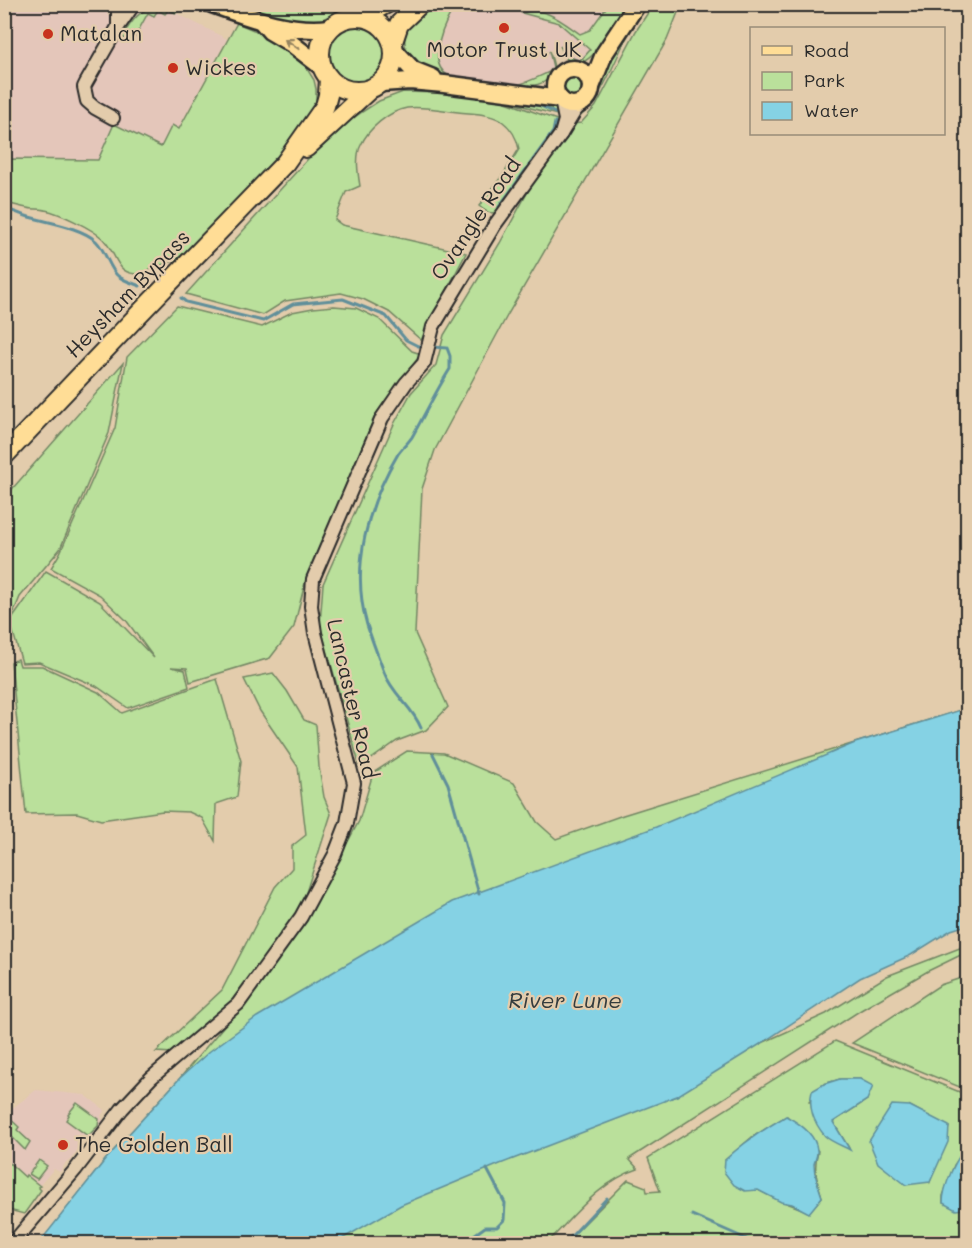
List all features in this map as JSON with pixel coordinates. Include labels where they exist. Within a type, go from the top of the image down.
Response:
[{"type":"highway","points":[[386,4],[361,17],[339,21],[330,28],[321,46],[326,73],[337,86],[358,92],[375,86],[392,68],[399,24],[420,4]]},
{"type":"highway","points":[[361,17],[381,25],[394,46]]},
{"type":"highway","name":"Heysham Bypass","points":[[4,456],[285,164],[325,106],[326,73]]},
{"type":"highway","name":"Heysham Bypass","points":[[285,164],[302,152],[375,86]]},
{"type":"main road","points":[[212,4],[263,22],[277,23],[302,30],[330,28]]},
{"type":"main road","name":"Ovangle Road","points":[[588,94],[604,54],[637,4]]},
{"type":"main road","points":[[263,22],[270,31],[292,44],[326,73]]},
{"type":"main road","points":[[394,46],[413,70],[444,84]]},
{"type":"main road","name":"Ovangle Road","points":[[576,69],[586,67],[604,54]]},
{"type":"main road","points":[[375,86],[410,81],[444,84],[560,100],[570,105],[588,94],[585,74],[576,69],[565,71],[557,79],[537,88],[509,92]]},
{"type":"main road","points":[[557,79],[555,90],[560,100]]},
{"type":"street","points":[[118,4],[118,27]]},
{"type":"street","points":[[112,118],[87,101],[84,87],[118,27],[134,4]]},
{"type":"street","name":"Ovangle Road","points":[[427,358],[432,332],[494,226],[588,94]]},
{"type":"street","points":[[560,100],[565,115],[561,134]]},
{"type":"street","name":"Lancaster Road","points":[[12,1244],[151,1078],[237,1004],[301,917],[335,854],[347,823],[354,783],[315,633],[312,606],[314,579],[382,418],[427,358]]},
{"type":"shaded area","points":[[5,5],[101,5],[110,17],[123,21],[141,5],[150,5],[178,14],[227,39],[160,162],[5,159]]},
{"type":"shaded area","points":[[374,5],[629,5],[583,62],[569,59],[559,46],[549,51],[553,67],[550,74],[511,86],[440,76],[406,46],[406,33],[413,23]]},
{"type":"shaded area","points":[[36,1090],[85,1095],[105,1110],[101,1116],[103,1121],[101,1127],[84,1140],[60,1172],[54,1169],[38,1187],[41,1190],[24,1214],[5,1209],[5,1114]]},
{"type":"green space","points":[[159,5],[182,5],[176,13],[168,10],[165,14],[158,10],[154,16],[148,13],[132,42],[122,37],[137,16]]},
{"type":"green space","points":[[226,5],[355,5],[318,21],[299,22]]},
{"type":"green space","points":[[436,5],[456,5],[439,41],[438,62],[442,70],[453,78],[509,86],[485,85],[465,82],[422,68],[414,61],[406,48],[406,33],[411,25]]},
{"type":"green space","points":[[608,5],[629,5],[600,47],[579,64],[568,61],[560,46],[568,56],[578,60],[590,50],[559,23],[522,13],[537,11],[545,13],[580,34],[590,30]]},
{"type":"green space","points":[[644,5],[648,5],[625,41],[598,96],[583,114],[574,120],[594,99],[600,72]]},
{"type":"green space","points":[[653,5],[681,5],[667,40],[508,314],[435,450],[422,489],[415,633],[448,707],[426,730],[397,741],[360,767],[320,625],[323,584],[394,424],[411,393],[436,365],[444,335],[500,243],[537,175],[572,124],[581,123],[596,106],[636,31]]},
{"type":"green space","points":[[237,23],[263,34],[291,52],[304,64],[314,80],[316,108],[274,161],[205,234],[176,260],[150,269],[145,274],[127,272],[118,264],[103,239],[84,226],[43,209],[29,209],[5,204],[4,159],[98,160],[114,124],[161,147],[172,125],[179,129]]},
{"type":"green space","points":[[351,25],[363,25],[378,33],[386,48],[386,60],[378,75],[363,83],[351,83],[336,75],[328,60],[328,48],[336,33]]},
{"type":"green space","points":[[549,51],[554,66],[553,74],[547,80],[537,84],[509,86],[519,85],[549,72],[553,67]]},
{"type":"green space","points":[[572,75],[580,79],[584,87],[580,95],[572,99],[564,95],[560,87],[564,79]]},
{"type":"green space","points":[[403,92],[445,93],[500,100],[560,121],[560,126],[500,211],[494,213],[479,206],[519,149],[511,131],[498,119],[481,114],[407,108],[386,117],[364,139],[359,149],[358,160],[360,186],[346,192],[335,220],[342,225],[466,253],[421,340],[389,312],[363,299],[341,293],[285,301],[263,315],[186,294],[334,130],[379,101]]},
{"type":"green space","points":[[500,97],[555,106],[561,116],[512,103]]},
{"type":"green space","points":[[177,306],[262,327],[292,312],[334,306],[356,308],[379,319],[412,351],[421,354],[376,414],[306,579],[294,627],[270,658],[190,682],[187,668],[171,667],[185,670],[189,687],[128,708],[96,686],[39,662],[22,663],[10,622],[46,571],[100,602],[154,658],[126,620],[100,595],[51,568],[60,553],[115,428],[127,357]]},
{"type":"green space","points":[[123,363],[109,433],[60,549],[20,597],[13,614],[5,607],[5,497]]},
{"type":"green space","points":[[18,659],[20,666],[42,666],[98,692],[122,713],[217,679],[241,761],[237,797],[216,804],[215,841],[202,818],[189,812],[163,811],[101,820],[77,813],[26,814],[11,662]]},
{"type":"green space","points":[[273,673],[304,720],[316,725],[324,797],[331,814],[301,908],[245,990],[173,1053],[156,1052],[222,990],[275,887],[292,868],[292,846],[306,835],[298,767],[260,711],[244,679]]},
{"type":"green space","points":[[967,708],[39,1244],[106,1159],[180,1078],[255,989],[316,901],[359,821],[373,773],[407,751],[444,753],[514,783],[537,822],[556,839],[623,815]]},
{"type":"green space","points":[[967,946],[967,952],[928,971],[861,1010],[629,1159],[638,1169],[624,1175],[600,1191],[547,1243],[173,1244],[592,1110],[762,1043],[826,1014],[887,976]]},
{"type":"green space","points":[[967,976],[967,1090],[852,1043],[940,985]]},
{"type":"green space","points":[[835,1041],[967,1095],[967,1147],[954,1165],[943,1196],[943,1203],[963,1209],[967,1213],[967,1243],[564,1244],[628,1180],[646,1187],[647,1192],[660,1191],[648,1158]],"holes":[[[840,1079],[860,1079],[867,1100],[833,1122],[849,1148],[809,1101],[824,1084]],[[910,1106],[949,1127],[930,1182]],[[787,1116],[818,1151],[816,1169],[822,1197],[809,1212],[763,1193],[725,1160],[752,1137]]]},
{"type":"green space","points":[[77,1103],[99,1119],[98,1126],[88,1136],[66,1120]]},
{"type":"green space","points":[[5,1114],[30,1142],[25,1150],[5,1130]]},
{"type":"green space","points":[[5,1159],[25,1177],[26,1175],[40,1186],[38,1187],[41,1190],[24,1214],[5,1209]]},
{"type":"green space","points":[[39,1160],[47,1166],[37,1179],[29,1174]]},
{"type":"water","name":"River Lune","points":[[967,708],[967,925],[951,930],[911,955],[860,978],[677,1096],[401,1205],[335,1243],[39,1243],[106,1159],[180,1078],[210,1051],[257,1017],[452,902],[656,827],[855,743]]},
{"type":"water","points":[[840,1079],[860,1079],[873,1086],[867,1100],[833,1122],[850,1150],[825,1136],[811,1109],[812,1091]]},
{"type":"water","points":[[892,1105],[910,1106],[949,1126],[948,1142],[930,1182],[906,1185],[878,1163],[869,1141]]},
{"type":"water","points":[[786,1116],[806,1130],[816,1144],[817,1154],[814,1168],[822,1197],[809,1213],[758,1190],[745,1191],[734,1185],[724,1172],[725,1160],[732,1153]]},
{"type":"water","points":[[967,1147],[967,1213],[963,1209],[956,1210],[943,1203],[951,1173]]},
{"type":"waterway","points":[[513,101],[541,106],[555,113]]},
{"type":"waterway","points":[[499,207],[553,132],[555,122]]},
{"type":"waterway","points":[[4,210],[89,236],[99,245],[118,276],[140,286]]},
{"type":"waterway","points":[[181,298],[186,302],[263,321],[293,304],[343,299],[386,316],[406,340],[418,346],[425,346]]},
{"type":"waterway","points":[[421,728],[384,672],[367,625],[360,581],[365,536],[378,494],[387,473],[398,454],[412,437],[450,369],[450,356],[447,348],[432,347]]},
{"type":"waterway","points":[[433,754],[448,784],[479,894]]},
{"type":"waterway","points":[[467,1240],[485,1227],[497,1227],[504,1220],[505,1203],[487,1169]]},
{"type":"waterway","points":[[564,1244],[607,1198]]},
{"type":"waterway","points":[[692,1215],[758,1244]]},
{"type":"place","name":"Motor Trust UK","points":[[504,28]]},
{"type":"place","name":"Matalan","points":[[48,34]]},
{"type":"place","name":"Wickes","points":[[173,68]]},
{"type":"place","name":"The Golden Ball","points":[[63,1145]]}]
